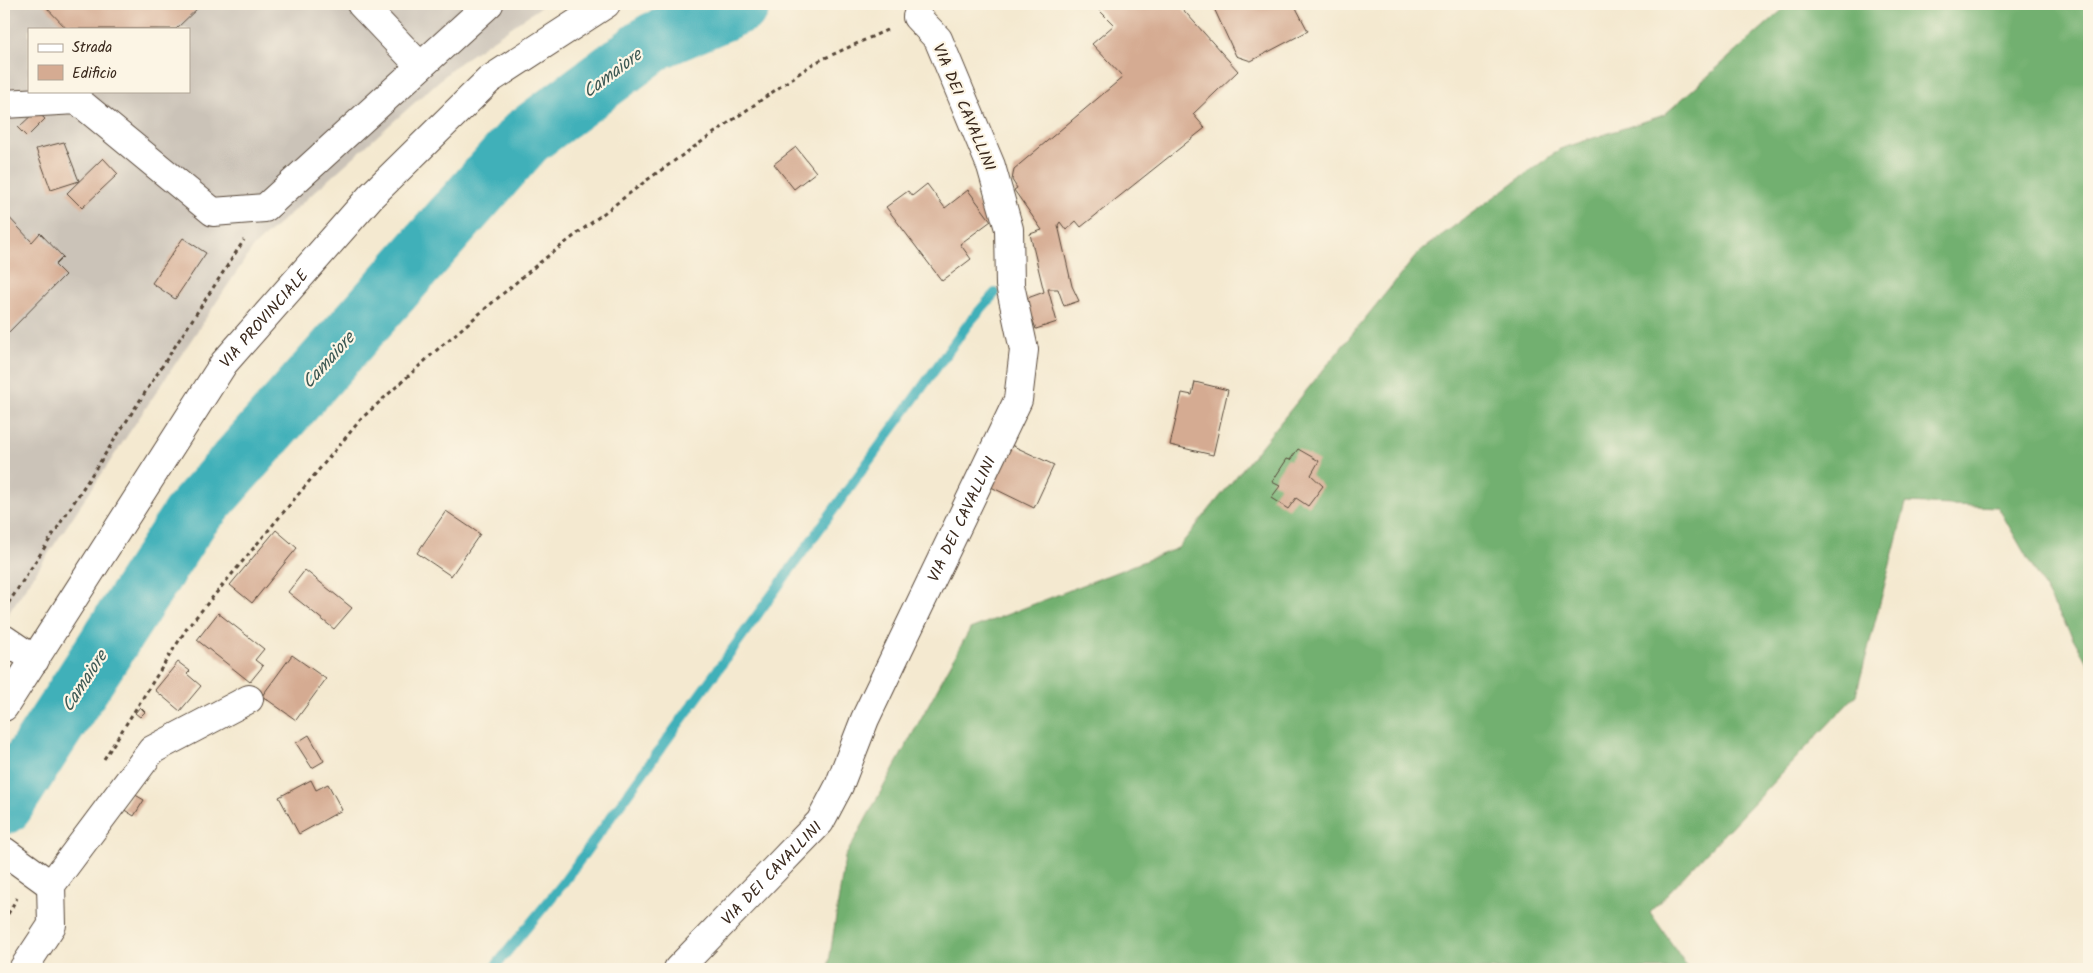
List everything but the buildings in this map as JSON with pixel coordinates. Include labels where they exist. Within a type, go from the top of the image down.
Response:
[{"type":"street","points":[[361,4],[420,66]]},
{"type":"street","points":[[4,104],[76,100],[213,212],[265,208],[488,4]]},
{"type":"street","name":"VIA PROVINCIALE","points":[[4,707],[224,363],[371,196],[489,80],[606,4]]},
{"type":"street","name":"VIA DEI CAVALLINI","points":[[678,969],[820,822],[839,786],[865,719],[1018,400],[1024,350],[1010,285],[1010,228],[991,166],[938,39],[916,17]]},
{"type":"street","points":[[4,639],[35,660]]},
{"type":"street","points":[[42,878],[152,750],[250,699]]},
{"type":"street","points":[[4,851],[42,878],[52,925],[23,969]]},
{"type":"path","points":[[102,762],[187,628],[362,418],[439,348],[539,263],[647,180],[814,63],[916,17]]},
{"type":"path","points":[[4,610],[265,208]]},
{"type":"shaded area","points":[[4,4],[545,4],[459,63],[254,246],[4,620]]},
{"type":"green space","points":[[1789,4],[2089,4],[2089,666],[1998,507],[1906,503],[1856,695],[1650,912],[1689,969],[828,969],[845,857],[970,629],[1178,548],[1420,251],[1560,149],[1664,115]]},
{"type":"waterway","name":"Camaiore","points":[[4,805],[190,517],[526,137],[655,41],[741,4]]},
{"type":"waterway","points":[[493,969],[561,886],[968,324],[995,293]]}]
